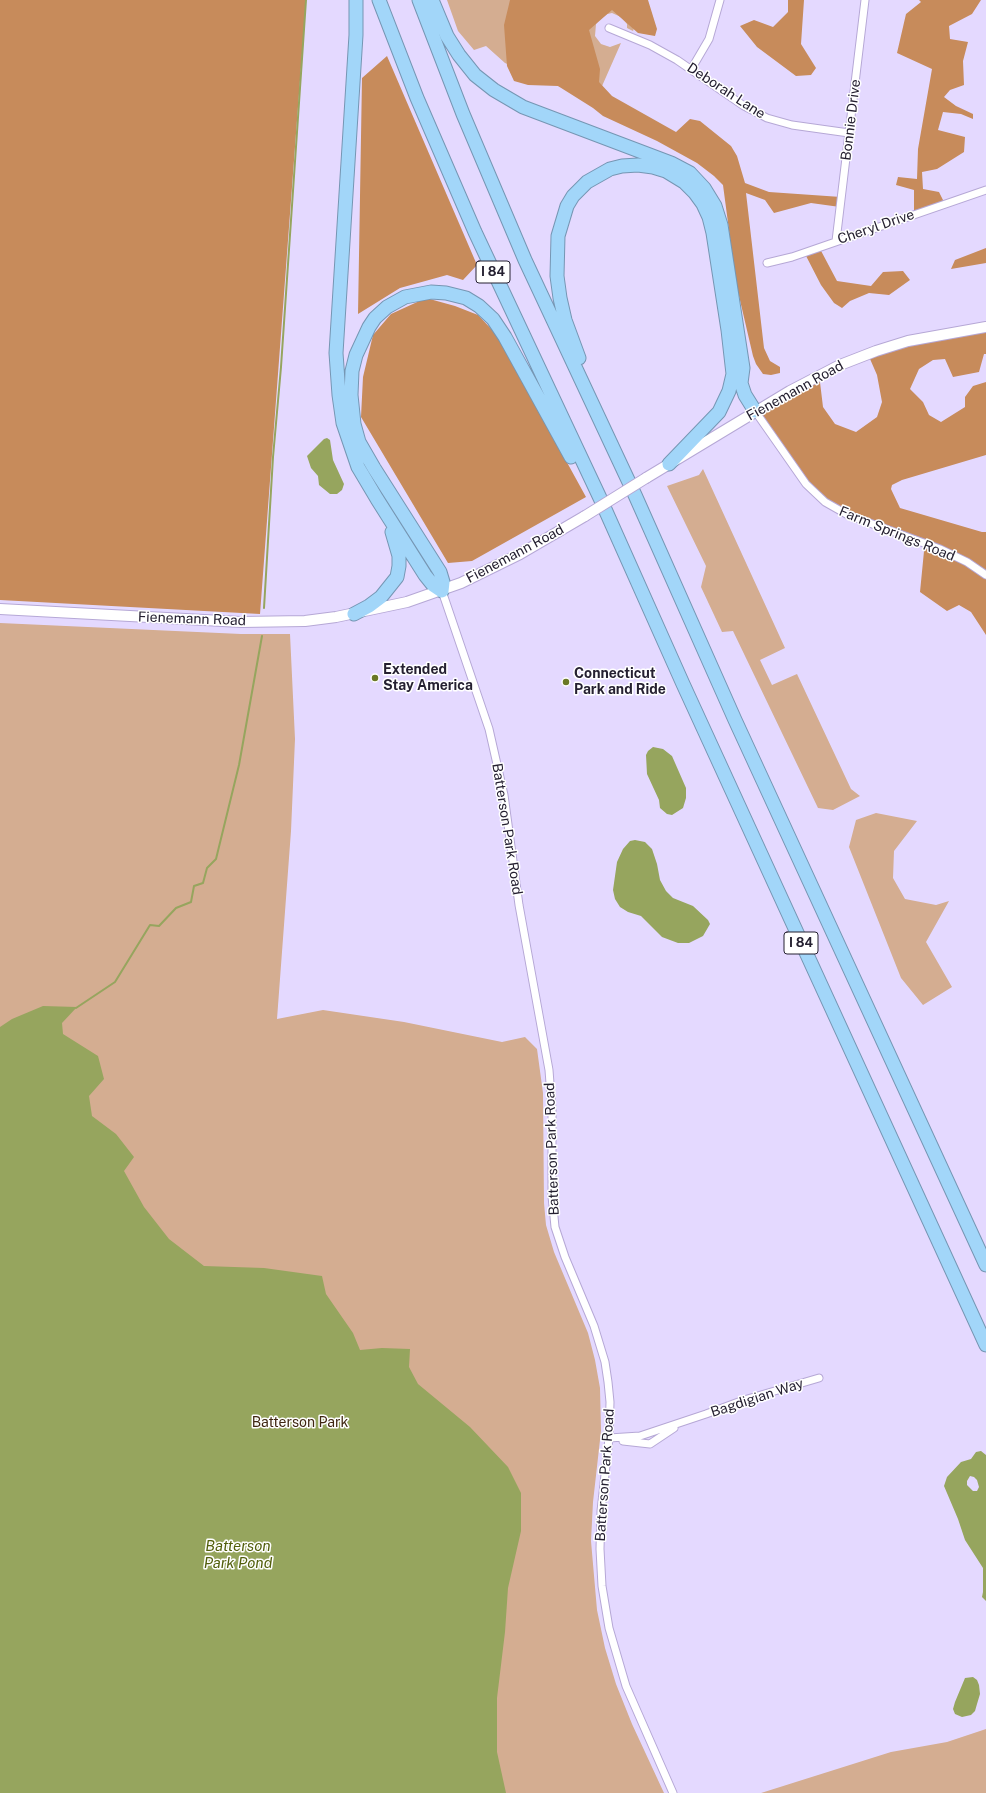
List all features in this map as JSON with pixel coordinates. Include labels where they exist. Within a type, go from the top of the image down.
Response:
[{"type":"highway","points":[[356,0],[356,36],[336,328],[336,370],[341,410],[349,443],[362,474],[430,583],[442,591],[443,582],[440,572],[368,458],[358,437],[352,416],[352,371],[364,337],[371,323],[380,313],[393,303],[410,295],[431,292],[459,296],[479,306],[493,319],[505,337],[600,511],[618,540]]},
{"type":"highway","name":"I 84","points":[[378,0],[451,178],[518,327],[618,540],[686,692],[986,1345]]},
{"type":"highway","name":"I 84","points":[[419,0],[457,100],[493,187],[986,1266]]},
{"type":"highway","points":[[432,0],[448,36],[459,55],[475,75],[494,90],[523,107],[671,163],[690,174],[704,188],[715,206],[721,226],[743,368],[741,382]]},
{"type":"highway","points":[[594,408],[589,382],[570,335],[560,298],[556,269],[557,243],[563,216],[573,196],[592,178],[615,167],[638,165],[653,167],[666,171],[678,178],[690,188],[703,204],[713,233],[733,370],[729,391],[719,412],[669,464]]},
{"type":"highway","points":[[733,370],[741,382],[746,395],[756,412]]},
{"type":"highway","points":[[354,614],[382,597],[392,586],[398,575],[399,556],[389,518]]},
{"type":"main road","name":"Fienemann Road","points":[[0,609],[241,622],[305,620],[354,614],[401,604],[442,591],[514,558],[817,376],[871,353],[928,337],[986,327]]},
{"type":"street","points":[[692,68],[709,39],[720,0]]},
{"type":"street","name":"Bonnie Drive","points":[[836,241],[866,0]]},
{"type":"street","name":"Deborah Lane","points":[[609,28],[650,45],[692,68],[744,106],[767,118],[792,126],[849,133]]},
{"type":"street","name":"Cheryl Drive","points":[[767,263],[792,256],[986,190]]},
{"type":"street","name":"Farm Springs Road","points":[[756,412],[806,484],[824,502],[848,515],[940,549],[967,562],[986,575]]},
{"type":"street","name":"Batterson Park Road","points":[[442,591],[483,712],[499,770],[507,815],[519,905],[550,1070],[552,1110],[552,1196],[555,1227],[565,1257],[588,1309],[601,1350],[609,1396],[609,1438],[602,1492],[600,1530],[600,1567],[605,1607],[614,1649],[626,1686],[673,1793]]},
{"type":"street","name":"Bagdigian Way","points":[[609,1438],[634,1443],[650,1444],[673,1429],[694,1418],[744,1400],[819,1378]]},
{"type":"green space","points":[[447,0],[645,0],[633,31],[627,28],[627,24],[621,17],[612,13],[603,15],[596,24],[595,36],[601,44],[610,47],[621,43],[595,102],[505,63],[486,46],[474,50],[458,31]]},
{"type":"green space","points":[[703,469],[785,648],[760,660],[772,685],[797,674],[851,789],[860,796],[833,810],[818,808],[733,631],[722,632],[701,587],[706,566],[667,486],[699,475]]},
{"type":"green space","name":"Batterson Park","points":[[0,623],[241,634],[290,634],[295,739],[291,831],[277,1019],[323,1010],[404,1022],[502,1042],[525,1037],[537,1049],[543,1093],[544,1203],[546,1225],[554,1252],[588,1333],[600,1388],[601,1431],[593,1502],[591,1541],[597,1610],[605,1648],[616,1684],[632,1724],[664,1793],[0,1793]]},
{"type":"green space","points":[[876,813],[917,821],[894,851],[893,878],[905,899],[936,905],[949,901],[926,942],[952,987],[923,1005],[901,978],[849,847],[856,820]]},
{"type":"green space","points":[[986,1729],[986,1793],[761,1793],[891,1752],[947,1742]]},
{"type":"shaded area","points":[[0,0],[306,0],[260,614],[0,600]]},
{"type":"shaded area","points":[[510,0],[648,0],[657,29],[655,36],[638,33],[612,10],[589,30],[600,69],[599,82],[612,96],[676,132],[690,119],[700,121],[731,146],[737,156],[745,183],[769,192],[841,197],[840,207],[811,203],[774,213],[765,200],[746,193],[764,348],[770,361],[780,367],[780,373],[771,375],[763,374],[756,364],[753,356],[736,283],[723,185],[697,163],[657,141],[603,116],[558,86],[528,85],[514,81],[507,66],[504,25]]},
{"type":"shaded area","points":[[788,0],[804,0],[801,44],[816,68],[811,75],[796,76],[757,47],[740,26],[754,20],[773,27],[788,12]]},
{"type":"shaded area","points":[[919,0],[981,0],[972,14],[949,26],[950,39],[968,42],[963,61],[964,85],[950,90],[944,97],[956,106],[973,114],[973,119],[961,114],[943,112],[938,130],[965,137],[964,152],[937,169],[922,172],[923,189],[939,192],[945,204],[914,214],[914,190],[896,185],[898,177],[917,179],[918,149],[932,69],[897,53],[906,14],[921,2]]},
{"type":"shaded area","points":[[387,56],[477,265],[463,280],[447,275],[400,288],[358,314],[362,78]]},
{"type":"shaded area","points":[[819,247],[837,281],[871,286],[883,272],[903,271],[910,280],[889,295],[869,293],[850,301],[842,308],[834,303],[821,285],[804,252]]},
{"type":"shaded area","points":[[986,248],[986,263],[951,269],[955,260]]},
{"type":"shaded area","points":[[426,298],[455,306],[478,315],[497,335],[586,497],[472,561],[448,563],[361,417],[363,377],[373,335],[391,314]]},
{"type":"shaded area","points":[[986,326],[986,354],[984,354],[979,372],[953,377],[945,359],[933,360],[919,369],[910,389],[923,402],[929,415],[941,422],[965,407],[965,397],[973,386],[986,382],[986,455],[902,480],[892,485],[891,489],[900,508],[986,532],[986,635],[971,612],[959,605],[947,611],[920,592],[925,541],[844,512],[820,497],[755,411],[819,374],[823,407],[835,424],[856,432],[877,417],[882,402],[877,375],[867,352]]},
{"type":"water","points":[[327,438],[330,440],[333,460],[344,484],[342,490],[337,494],[330,494],[319,485],[318,476],[311,468],[307,456],[324,439]]},
{"type":"water","points":[[653,747],[663,749],[672,756],[686,788],[686,798],[683,808],[672,815],[667,814],[660,808],[659,800],[647,774],[646,755]]},
{"type":"water","points":[[635,840],[645,842],[652,849],[660,880],[666,891],[673,898],[693,906],[708,920],[710,924],[703,936],[689,943],[678,943],[662,937],[641,916],[628,912],[620,907],[615,899],[613,890],[617,862],[623,849],[630,841]]},
{"type":"water","name":"Batterson Park Pond","points":[[43,1006],[77,1007],[62,1023],[63,1034],[98,1056],[104,1079],[89,1096],[92,1116],[116,1134],[134,1157],[124,1171],[144,1207],[169,1239],[204,1266],[264,1268],[322,1276],[326,1294],[353,1333],[360,1350],[382,1348],[410,1349],[409,1367],[418,1384],[470,1427],[508,1467],[521,1493],[521,1531],[508,1588],[505,1632],[497,1698],[497,1752],[506,1793],[0,1793],[0,1027],[12,1019]]},
{"type":"water","points":[[981,1451],[986,1455],[986,1601],[982,1597],[983,1568],[965,1540],[944,1486],[947,1477],[961,1462],[971,1459],[976,1452]],"holes":[[[970,1476],[977,1480],[979,1487],[977,1491],[973,1491],[967,1485],[967,1481]]]},
{"type":"water","points":[[973,1677],[977,1680],[980,1694],[975,1711],[971,1715],[962,1717],[955,1714],[953,1709],[965,1678]]},
{"type":"waterway","points":[[264,608],[273,457],[281,367],[306,0]]},
{"type":"waterway","points":[[76,1008],[115,982],[150,925],[159,926],[176,908],[191,902],[194,886],[203,883],[207,868],[216,859],[239,765],[262,636]]},
{"type":"place","name":"Extended Stay America","points":[[375,678]]},
{"type":"place","name":"Connecticut Park and Ride","points":[[566,682]]}]
